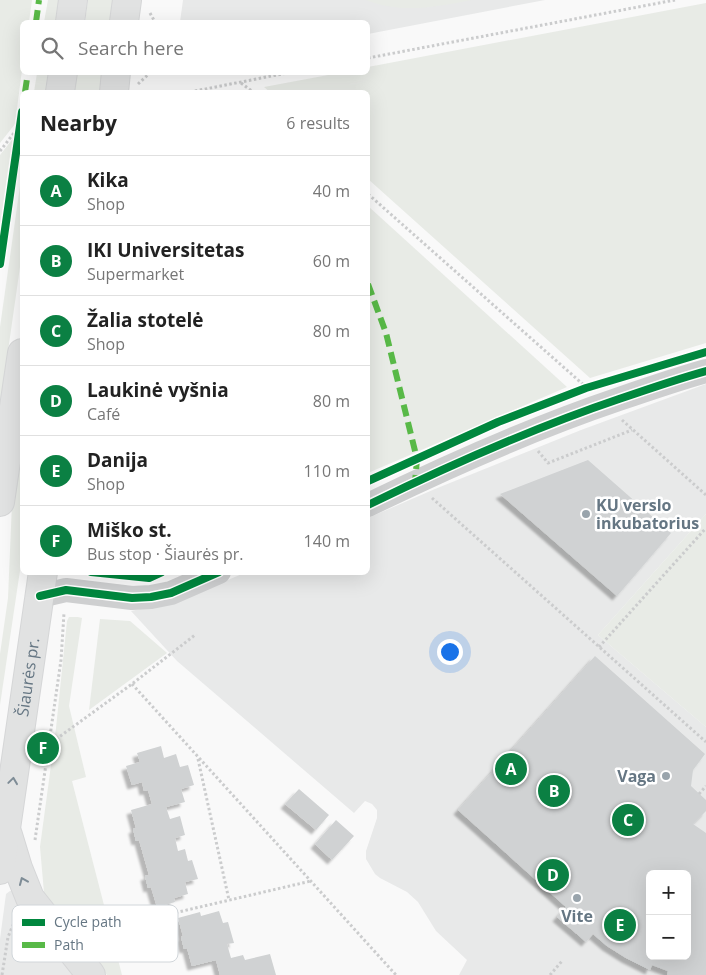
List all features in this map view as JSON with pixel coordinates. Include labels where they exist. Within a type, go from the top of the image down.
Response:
[{"type":"main road","points":[[70,20],[73,0]]},
{"type":"main road","points":[[124,20],[127,0]]},
{"type":"main road","points":[[60,90],[63,75]]},
{"type":"main road","points":[[114,90],[116,75]]},
{"type":"main road","points":[[0,502],[17,424],[20,381]]},
{"type":"main road","name":"Šiaurės pr.","points":[[0,870],[6,829],[10,728],[41,584]]},
{"type":"main road","points":[[6,829],[18,868],[30,898],[36,905]]},
{"type":"main road","points":[[81,962],[91,975]]},
{"type":"street","points":[[370,504],[523,434],[656,386],[706,371]]},
{"type":"street","points":[[41,584],[66,590],[132,598],[151,598],[171,593],[212,575]]},
{"type":"path","points":[[370,58],[675,0]]},
{"type":"path","points":[[136,90],[138,84],[148,75]]},
{"type":"path","points":[[200,90],[277,75]]},
{"type":"path","points":[[241,82],[251,90]]},
{"type":"path","points":[[0,151],[20,125]]},
{"type":"path","points":[[370,196],[706,495]]},
{"type":"path","points":[[523,434],[548,464],[632,430]]},
{"type":"path","points":[[415,482],[706,742]]},
{"type":"path","points":[[599,648],[706,528]]},
{"type":"path","points":[[34,842],[61,660],[66,590]]},
{"type":"path","points":[[48,746],[195,635]]},
{"type":"path","points":[[132,684],[396,975]]},
{"type":"path","points":[[198,758],[229,900]]},
{"type":"path","points":[[699,794],[706,786]]},
{"type":"path","points":[[178,912],[311,881]]},
{"type":"path","points":[[22,905],[30,898]]},
{"type":"path","points":[[2,975],[8,937],[12,927]]},
{"type":"path","points":[[550,975],[562,961]]},
{"type":"shaded area","points":[[0,0],[32,0],[29,20],[20,20],[21,75],[15,124],[0,143]]},
{"type":"shaded area","points":[[48,0],[59,0],[56,20],[44,20]]},
{"type":"shaded area","points":[[88,0],[115,0],[111,20],[85,20]]},
{"type":"shaded area","points":[[183,0],[545,0],[370,34],[370,20],[180,20]]},
{"type":"shaded area","points":[[366,0],[472,0],[432,7],[405,8],[392,7]]},
{"type":"shaded area","points":[[706,3],[706,343],[590,378],[370,181],[370,90],[268,90],[264,87],[328,75],[370,75],[370,67]]},
{"type":"shaded area","points":[[37,75],[49,75],[46,90],[34,90]]},
{"type":"shaded area","points":[[77,75],[104,75],[101,90],[74,90]]},
{"type":"shaded area","points":[[15,136],[0,227],[0,155]]},
{"type":"shaded area","points":[[20,186],[20,267],[0,407],[0,327]]},
{"type":"shaded area","points":[[370,208],[567,387],[370,472]]},
{"type":"shaded area","points":[[706,384],[706,514],[598,635],[706,727],[706,975],[459,975],[467,960],[436,931],[418,902],[407,892],[375,874],[366,859],[366,851],[377,818],[377,810],[372,804],[365,801],[354,813],[177,661],[131,611],[182,600],[239,575],[370,575],[370,517],[581,430]]},
{"type":"shaded area","points":[[20,453],[20,570],[0,705],[0,654],[8,598],[12,503]]},
{"type":"shaded area","points":[[706,514],[706,727],[598,635]]},
{"type":"shaded area","points":[[69,617],[82,618],[69,706],[86,777],[72,781],[104,905],[45,904],[40,847],[56,728],[67,621]]},
{"type":"shaded area","points":[[100,619],[130,621],[167,653],[89,710]]},
{"type":"shaded area","points":[[10,891],[15,891],[26,905],[12,905],[12,962],[69,962],[79,975],[0,975],[0,939],[6,894]]},
{"type":"shaded area","points":[[96,962],[119,962],[122,975],[107,975]]},
{"type":"building","name":"KU verslo inkubatorius","points":[[588,460],[671,533],[617,596],[500,494]]},
{"type":"building","points":[[595,656],[705,754],[693,770],[691,786],[706,800],[706,811],[693,824],[706,833],[706,975],[667,975],[668,971],[652,965],[650,970],[626,958],[593,934],[586,942],[557,917],[566,907],[458,810]]},
{"type":"building","points":[[161,746],[164,758],[176,754],[180,767],[188,765],[194,785],[181,789],[185,802],[166,807],[170,819],[180,816],[185,835],[175,838],[178,851],[185,849],[188,861],[192,860],[198,879],[185,882],[188,894],[174,898],[175,902],[164,905],[156,905],[151,887],[148,888],[145,876],[149,875],[139,840],[136,841],[133,829],[136,828],[131,810],[152,804],[148,790],[144,791],[142,782],[132,785],[126,766],[140,762],[137,753]]},
{"type":"building","points":[[299,789],[329,815],[316,830],[285,804]]},
{"type":"building","points":[[336,820],[354,836],[332,860],[315,844]]},
{"type":"building","points":[[219,911],[223,923],[228,922],[234,943],[227,944],[231,958],[243,955],[245,960],[270,954],[276,975],[220,975],[216,960],[192,966],[187,948],[184,949],[178,918],[200,912],[201,916]]},
{"type":"marked path","points":[[36,20],[39,0]]},
{"type":"marked path","points":[[25,90],[28,75]]},
{"type":"marked path","points":[[370,289],[386,333],[417,459],[415,482]]},
{"type":"cycle path","points":[[0,264],[20,126]]},
{"type":"cycle path","points":[[370,480],[498,422],[586,388],[706,352]]},
{"type":"cycle path","points":[[370,504],[461,462],[555,422],[706,371]]},
{"type":"cycle path","points":[[120,575],[149,578],[156,575]]},
{"type":"cycle path","points":[[40,596],[66,590],[132,598],[151,597],[171,593],[212,575]]},
{"type":"place","name":"KU verslo inkubatorius","points":[[586,514]]},
{"type":"place","name":"Miško st.","points":[[43,748]]},
{"type":"place","name":"Kika","points":[[511,769]]},
{"type":"place","name":"Vaga","points":[[666,776]]},
{"type":"place","name":"IKI Universitetas","points":[[554,791]]},
{"type":"place","name":"Žalia stotelė","points":[[628,820]]},
{"type":"place","name":"Laukinė vyšnia","points":[[553,875]]},
{"type":"place","name":"Vite","points":[[577,898]]},
{"type":"place","name":"Danija","points":[[620,925]]}]
